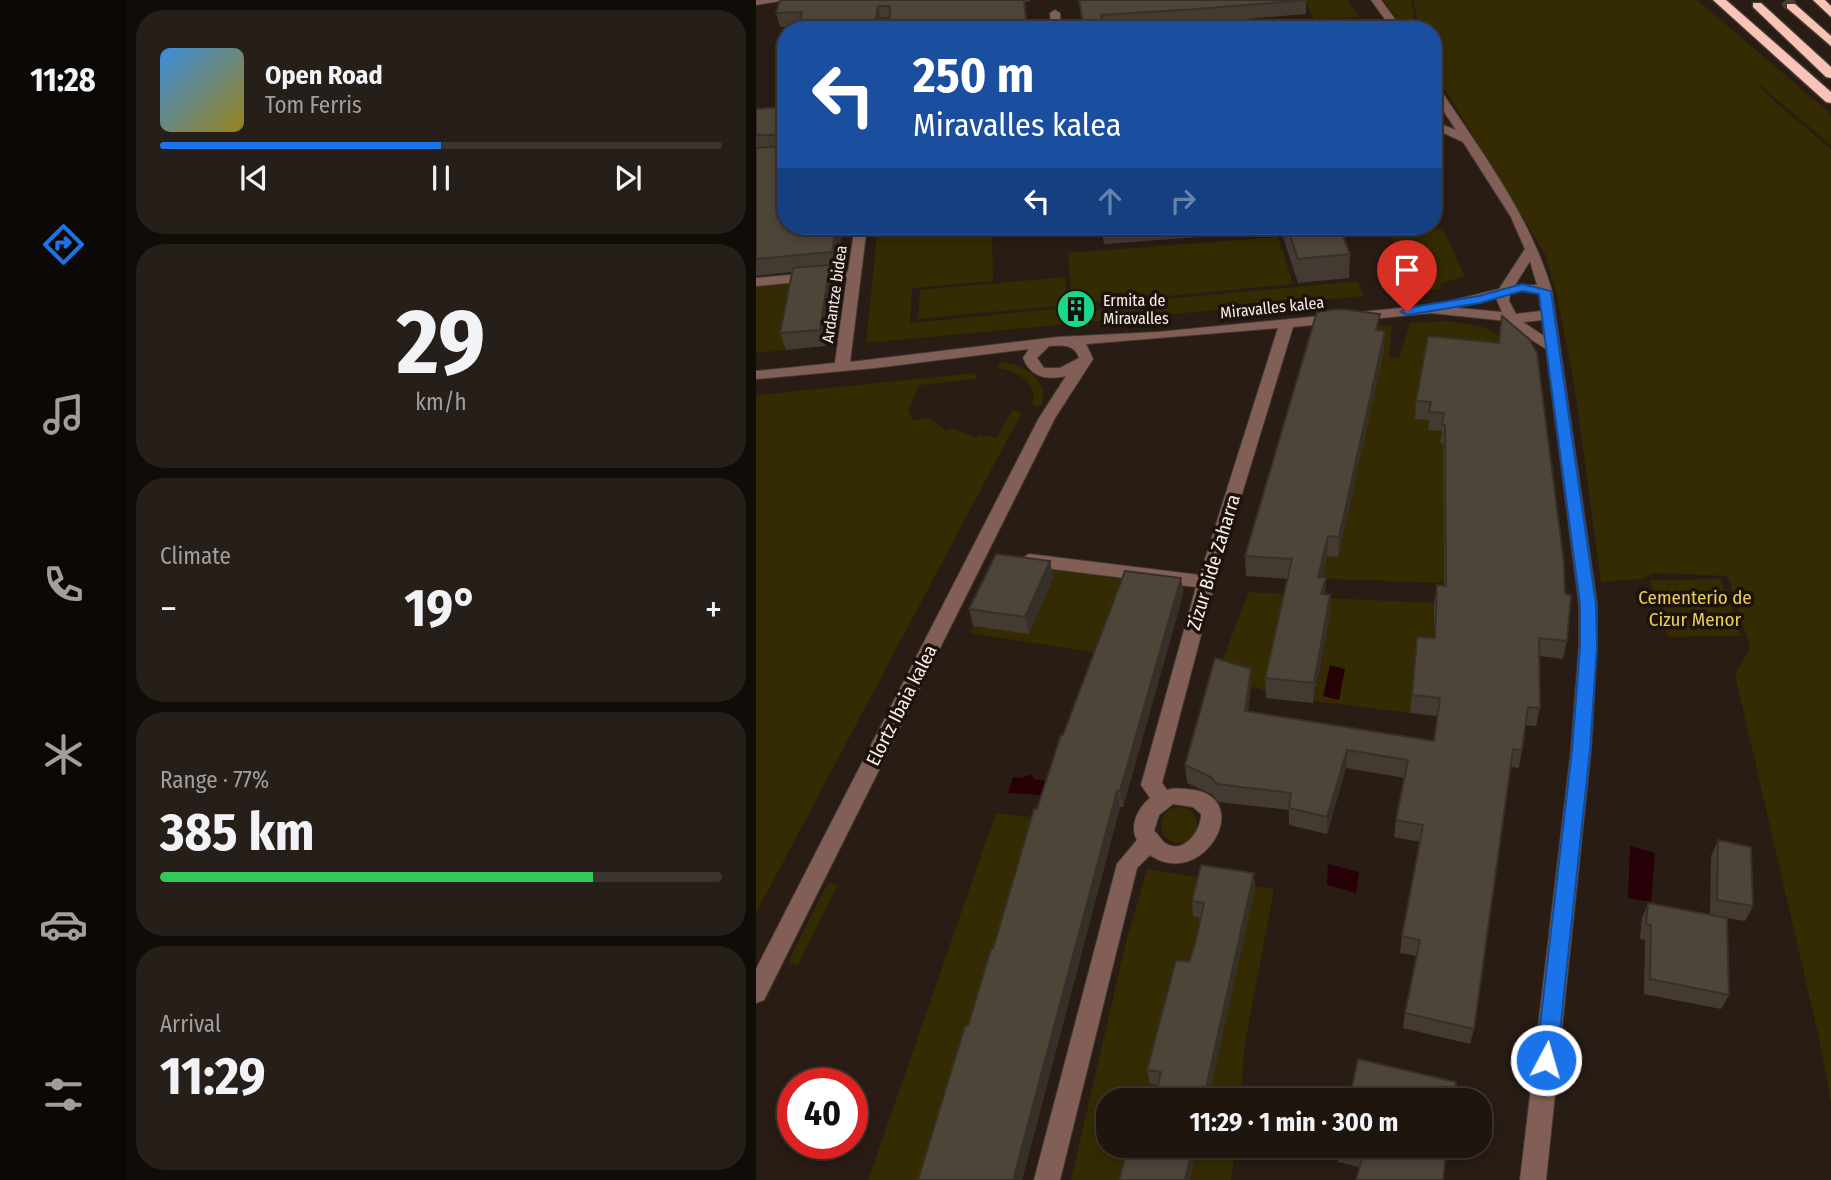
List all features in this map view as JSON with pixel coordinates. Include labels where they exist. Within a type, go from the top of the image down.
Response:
[{"type":"highway","points":[[1719,0],[1831,99]]},
{"type":"highway","points":[[1818,0],[1831,2]]},
{"type":"highway","points":[[1818,0],[1831,13]]},
{"type":"highway","points":[[1756,5],[1831,74]]},
{"type":"highway","points":[[1791,6],[1831,42]]},
{"type":"street","points":[[756,2],[781,0]]},
{"type":"street","points":[[1376,0],[1392,21]]},
{"type":"street","points":[[1055,13],[1055,21]]},
{"type":"street","points":[[1442,104],[1470,142],[1517,217],[1532,248],[1545,291],[1588,604],[1581,750],[1533,1180]]},
{"type":"street","points":[[1442,116],[1452,116]]},
{"type":"street","points":[[1442,128],[1470,142]]},
{"type":"street","name":"Ardantze bidea","points":[[842,367],[860,235]]},
{"type":"street","points":[[1510,317],[1502,301],[1504,292],[1532,248]]},
{"type":"street","points":[[756,282],[843,274]]},
{"type":"street","name":"Miravalles kalea","points":[[1043,345],[1432,309],[1522,287],[1545,291]]},
{"type":"street","name":"Miravalles kalea","points":[[1432,309],[1510,317],[1536,318],[1547,315]]},
{"type":"street","name":"Miravalles kalea","points":[[1510,317],[1552,347]]},
{"type":"street","name":"Zizur Bide Zaharra","points":[[1163,799],[1151,785],[1206,582],[1287,323]]},
{"type":"street","name":"Miravalles kalea","points":[[1035,367],[1064,373],[1104,348],[1158,336]]},
{"type":"street","points":[[1067,341],[1085,350],[1083,363]]},
{"type":"street","points":[[756,375],[1043,345]]},
{"type":"street","points":[[1035,367],[1032,353],[1043,345]]},
{"type":"street","points":[[964,354],[1011,356],[1035,367]]},
{"type":"street","name":"Elortz Ibaia kalea","points":[[756,992],[1047,418],[1083,363]]},
{"type":"street","name":"Elortz Ibaia kalea","points":[[1035,367],[1051,390],[1047,418]]},
{"type":"street","points":[[1017,559],[1206,582]]},
{"type":"street","points":[[1184,796],[1203,803],[1212,819],[1208,838],[1190,851],[1167,853],[1149,842],[1144,833],[1147,814],[1163,799],[1184,796]]},
{"type":"street","points":[[1047,1180],[1128,864],[1149,842]]},
{"type":"green space","points":[[1305,0],[1347,0],[1359,17],[1314,19]]},
{"type":"green space","points":[[1383,0],[1411,0],[1414,21],[1398,21]]},
{"type":"green space","points":[[1413,0],[1697,0],[1831,114],[1831,145],[1754,80],[1775,102],[1831,149],[1831,1102],[1819,1038],[1735,675],[1750,647],[1728,576],[1655,573],[1641,579],[1601,582],[1575,390],[1558,300],[1545,254],[1442,85],[1442,65],[1448,70],[1442,63],[1442,21],[1418,21]]},
{"type":"green space","points":[[1442,230],[1465,276],[1440,284],[1441,289],[1386,293],[1381,275],[1406,273],[1391,235],[1442,235]]},
{"type":"green space","points":[[877,235],[992,235],[993,281],[912,288],[910,323],[1065,308],[1066,313],[1101,309],[1101,305],[1358,281],[1364,296],[866,343]]},
{"type":"green space","points":[[1278,237],[1293,284],[1072,305],[1068,253]]},
{"type":"green space","points":[[1065,277],[1067,305],[918,319],[920,290]]},
{"type":"green space","points":[[798,283],[786,350],[756,353],[756,286]]},
{"type":"green space","points":[[1448,321],[1483,327],[1502,337],[1497,361],[1415,418],[1429,420],[1443,431],[1444,583],[1246,576],[1317,331],[1392,325],[1389,356],[1399,359],[1410,323]]},
{"type":"green space","points":[[1000,362],[1018,366],[1039,381],[1043,397],[1041,406],[1032,405],[1033,390],[1025,379],[997,368]]},
{"type":"green space","points":[[976,373],[976,379],[920,385],[908,410],[913,420],[929,417],[946,431],[952,428],[976,438],[979,435],[997,438],[1012,410],[1022,412],[756,913],[756,395]]},
{"type":"green space","points":[[1004,564],[1185,587],[1162,663],[970,633],[974,626],[1029,633],[1053,578]]},
{"type":"green space","name":"Cementerio de Cizur Menor","points":[[1720,579],[1741,636],[1668,637],[1650,580]]},
{"type":"green space","points":[[1249,592],[1289,594],[1267,691],[1216,676]]},
{"type":"green space","points":[[1325,598],[1434,603],[1433,650],[1415,655],[1410,713],[1314,701],[1330,616]]},
{"type":"green space","points":[[1179,807],[1191,813],[1197,825],[1191,837],[1179,843],[1167,837],[1161,825],[1167,813]]},
{"type":"green space","points":[[996,813],[1115,826],[1095,903],[1019,895],[1002,952],[1080,962],[1076,973],[996,964],[927,1180],[868,1180]]},
{"type":"green space","points":[[1147,869],[1274,889],[1245,1043],[1241,1088],[1096,1088],[1096,1158],[1234,1158],[1231,1180],[1071,1180],[1126,942]]},
{"type":"green space","points":[[828,883],[838,885],[798,965],[788,963]]},
{"type":"shaded area","points":[[1330,665],[1345,669],[1339,700],[1323,696]]},
{"type":"shaded area","points":[[1031,774],[1034,779],[1047,781],[1042,795],[1008,793],[1013,777],[1022,778]]},
{"type":"shaded area","points":[[1630,846],[1655,853],[1651,902],[1628,898]]},
{"type":"shaded area","points":[[1328,864],[1359,872],[1356,893],[1327,885]]},
{"type":"building","points":[[780,0],[1024,0],[1026,21],[800,21],[802,12],[776,13]],"holes":[[[878,6],[890,6],[890,18],[876,18]]]},
{"type":"building","points":[[1079,0],[1307,0],[1101,15],[1102,21],[1082,21]]},
{"type":"building","points":[[777,108],[777,135],[756,135],[756,109]]},
{"type":"building","points":[[777,146],[777,235],[835,235],[832,252],[756,259],[756,148]]},
{"type":"building","points":[[1290,235],[1343,235],[1350,254],[1298,259]]},
{"type":"building","points":[[830,265],[820,330],[780,333],[793,268]]},
{"type":"building","points":[[1340,309],[1380,314],[1376,330],[1385,331],[1339,537],[1328,536],[1318,577],[1326,578],[1321,594],[1330,595],[1314,683],[1265,678],[1292,559],[1245,556],[1317,312]]},
{"type":"building","points":[[1502,316],[1529,339],[1537,353],[1564,563],[1565,594],[1571,595],[1567,641],[1539,638],[1540,708],[1528,707],[1522,750],[1513,749],[1474,1029],[1405,1013],[1420,940],[1402,936],[1423,825],[1396,820],[1408,760],[1347,750],[1327,817],[1289,808],[1291,793],[1217,784],[1211,777],[1185,765],[1215,658],[1251,669],[1245,711],[1434,741],[1440,698],[1412,695],[1417,637],[1435,638],[1437,585],[1446,586],[1445,425],[1442,425],[1444,413],[1429,412],[1431,402],[1416,401],[1428,336],[1499,343]]},
{"type":"building","points":[[996,554],[1050,561],[1025,617],[969,609]]},
{"type":"building","points":[[1125,571],[1181,578],[1120,791],[1117,791],[1013,1180],[918,1180],[965,1026],[968,1026],[993,949],[1034,809],[1037,809],[1061,735]]},
{"type":"building","points":[[1718,840],[1751,847],[1753,906],[1717,900]]},
{"type":"building","points":[[1201,865],[1254,873],[1206,1088],[1157,1088],[1161,1072],[1147,1070],[1176,960],[1189,962],[1195,944],[1204,903],[1192,901]]},
{"type":"building","points":[[1648,903],[1727,918],[1729,995],[1650,979],[1651,925],[1646,924]]},
{"type":"building","points":[[1358,1059],[1456,1082],[1455,1088],[1352,1088]]},
{"type":"building","points":[[1125,1158],[1190,1158],[1185,1180],[1119,1180]]},
{"type":"building","points":[[1362,1158],[1446,1158],[1443,1180],[1356,1180]]},
{"type":"tunnel","points":[[1786,0],[1791,6]]},
{"type":"place","name":"Ermita de Miravalles","points":[[1076,309]]},
{"type":"route","points":[[1407,312],[1480,299],[1522,287],[1545,291],[1588,604],[1581,750],[1546,1060]]}]
